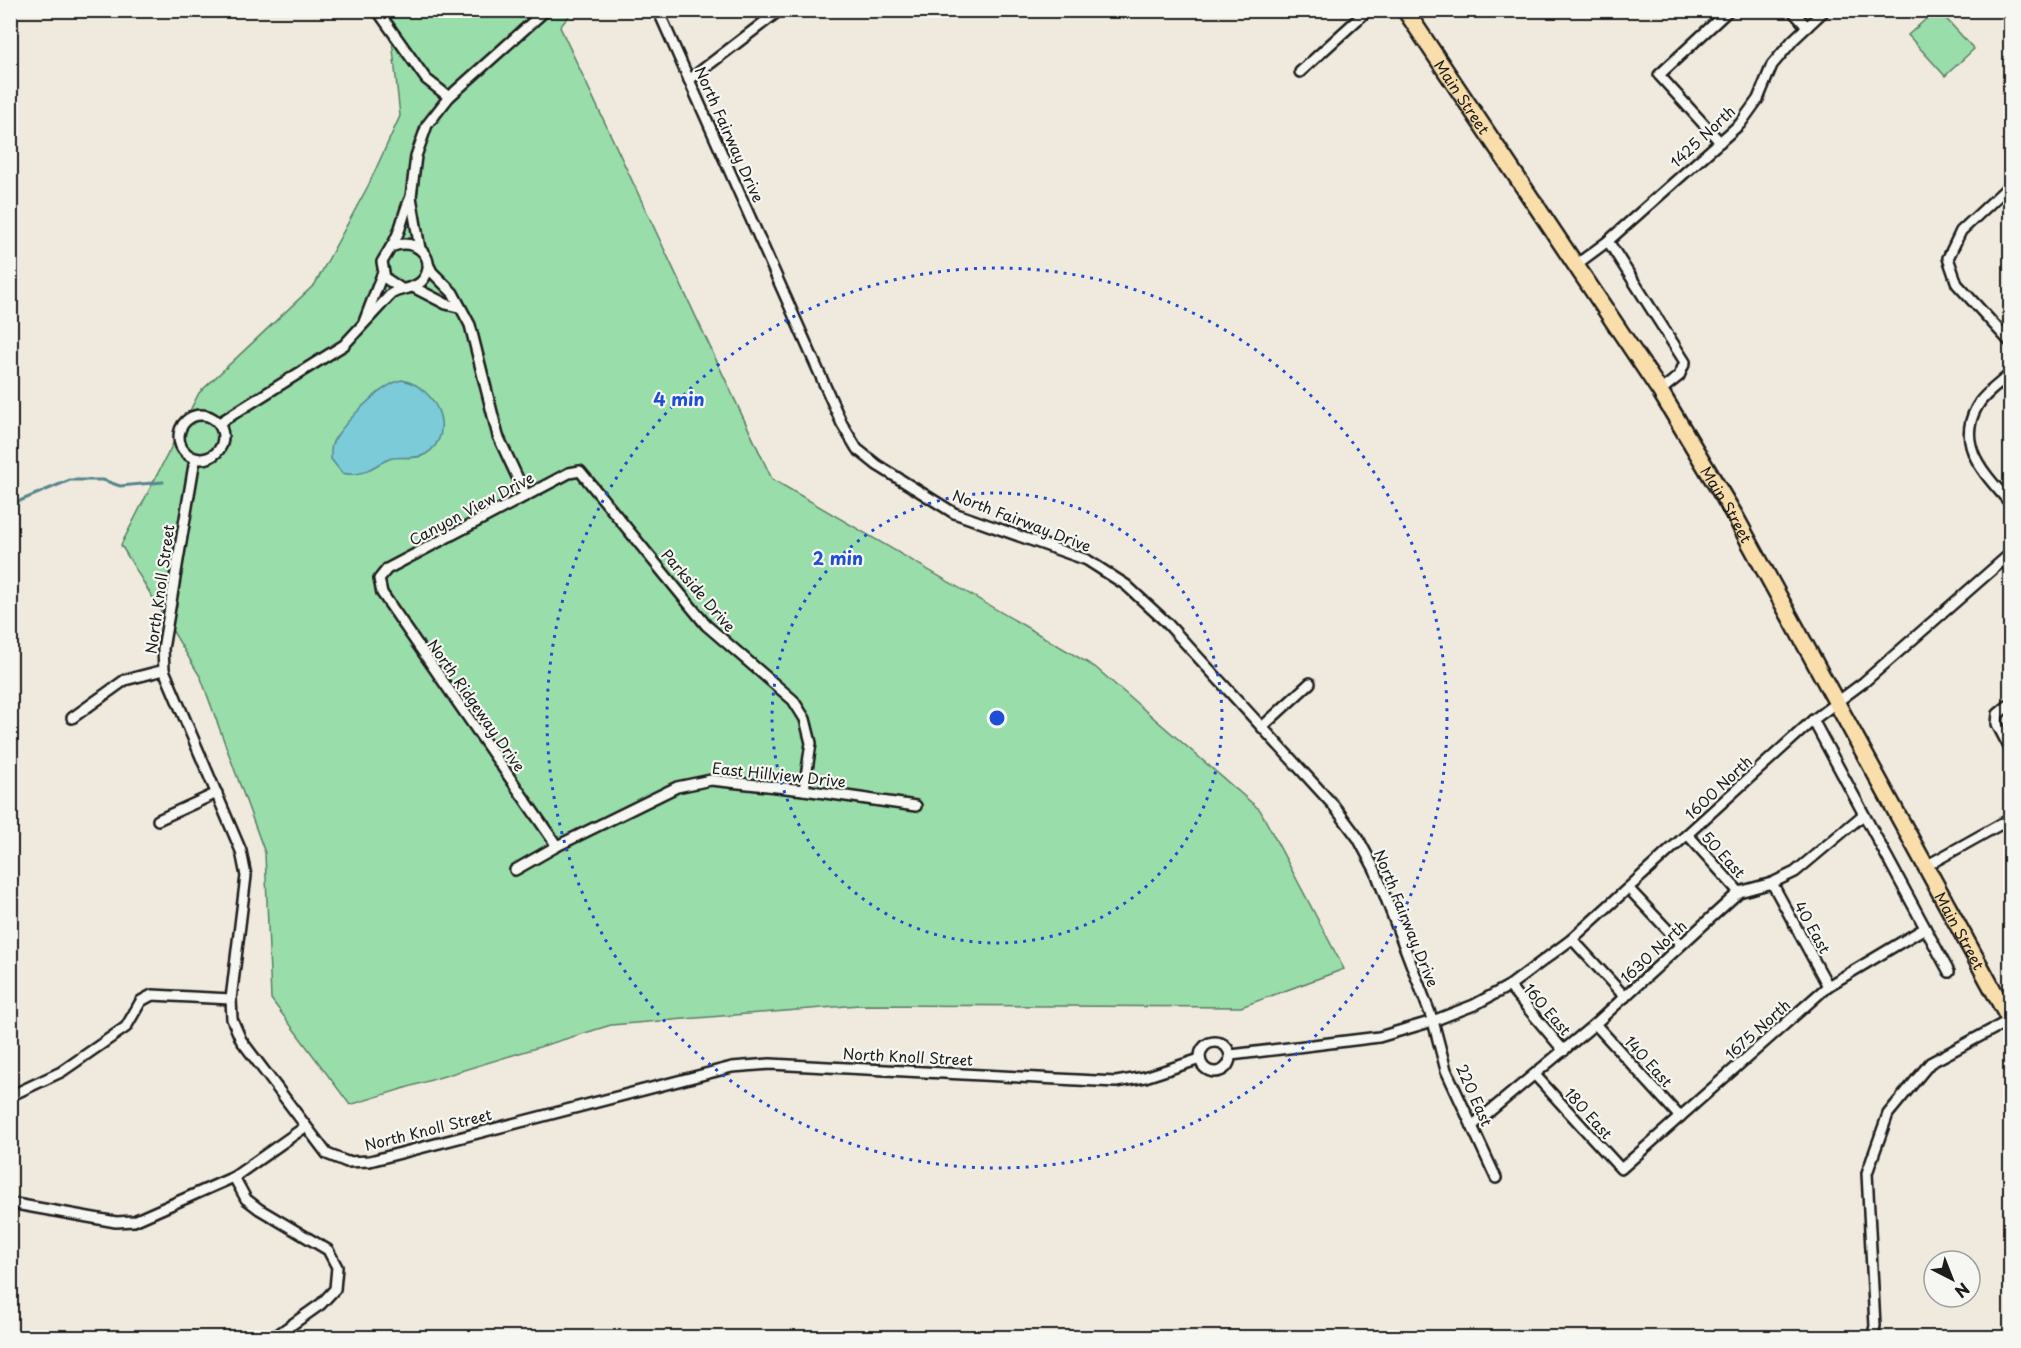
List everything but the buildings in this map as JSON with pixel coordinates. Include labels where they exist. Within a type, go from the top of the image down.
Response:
[{"type":"main road","name":"Main Street","points":[[1405,10],[1660,391],[1735,516],[2010,1021]]},
{"type":"street","points":[[377,10],[426,79],[449,97]]},
{"type":"street","points":[[526,496],[498,436],[470,325],[458,307],[453,293],[432,272],[420,249],[411,197],[416,156],[427,125],[449,97],[546,10]]},
{"type":"street","name":"North Fairway Drive","points":[[658,10],[842,424],[857,449],[877,465],[954,513],[1087,560],[1126,585],[1166,622],[1334,806],[1358,838],[1374,870],[1433,1021]]},
{"type":"street","points":[[689,80],[780,10]]},
{"type":"street","points":[[1300,72],[1368,10]]},
{"type":"street","points":[[1720,142],[1659,75],[1729,10]]},
{"type":"street","points":[[1792,10],[1807,27]]},
{"type":"street","name":"1425 North","points":[[1577,264],[1608,241],[1740,124],[1758,99],[1772,65],[1825,10]]},
{"type":"street","points":[[2010,185],[1961,231],[1948,258],[1957,284],[2010,342]]},
{"type":"street","points":[[364,322],[383,272],[382,262],[399,236],[405,210],[411,197]]},
{"type":"street","points":[[1608,241],[1685,362],[1679,376],[1660,391]]},
{"type":"street","points":[[391,248],[407,243],[420,249]]},
{"type":"street","points":[[413,287],[425,276],[427,262]]},
{"type":"street","points":[[383,272],[391,284],[400,288],[413,287],[446,304],[458,307]]},
{"type":"street","points":[[219,423],[344,345],[364,322],[400,288]]},
{"type":"street","points":[[2010,374],[1980,402],[1968,432],[1976,462],[2010,503]]},
{"type":"street","points":[[195,415],[204,415],[219,423],[223,432],[220,450],[213,456],[195,459],[182,449],[179,434],[181,426],[195,415]]},
{"type":"street","name":"North Knoll Street","points":[[195,459],[163,649],[164,670],[241,851],[246,876],[231,999],[232,1019],[241,1040],[327,1154],[347,1162],[370,1161],[732,1066],[770,1064],[1116,1082],[1146,1077],[1200,1059],[1202,1050],[1213,1042],[1227,1046],[1231,1055]]},
{"type":"street","name":"Canyon View Drive","points":[[379,579],[387,569],[569,473],[580,471]]},
{"type":"street","name":"Parkside Drive","points":[[580,471],[706,626],[793,700],[806,719],[811,743],[804,790]]},
{"type":"street","name":"1600 North","points":[[1433,1021],[1474,1005],[1509,986],[1572,939],[1814,720],[1837,703],[2010,554]]},
{"type":"street","name":"North Ridgeway Drive","points":[[379,579],[382,593],[557,846]]},
{"type":"street","points":[[72,718],[125,680],[164,670]]},
{"type":"street","points":[[1262,727],[1310,683]]},
{"type":"street","points":[[2010,704],[1998,714],[1997,724],[2010,749]]},
{"type":"street","points":[[1814,720],[1949,972]]},
{"type":"street","name":"East Hillview Drive","points":[[515,870],[557,846],[677,787],[711,780],[916,806]]},
{"type":"street","points":[[158,820],[217,793]]},
{"type":"street","name":"1630 North","points":[[1472,1126],[1625,998],[1738,892],[1772,883],[1795,872],[1863,815]]},
{"type":"street","points":[[1926,866],[2010,819]]},
{"type":"street","name":"50 East","points":[[1688,835],[1738,892]]},
{"type":"street","name":"40 East","points":[[1772,883],[1828,986]]},
{"type":"street","points":[[1629,889],[1681,944]]},
{"type":"street","name":"1675 North","points":[[1621,1169],[1828,986],[1925,928]]},
{"type":"street","points":[[1572,939],[1625,998]]},
{"type":"street","name":"160 East","points":[[1509,986],[1564,1050]]},
{"type":"street","points":[[10,1096],[61,1072],[126,1027],[141,1001],[152,995],[231,999]]},
{"type":"street","points":[[1200,1059],[1205,1068],[1220,1071],[1228,1065],[1231,1055],[1379,1037],[1433,1021]]},
{"type":"street","name":"220 East","points":[[1433,1021],[1446,1070],[1496,1178]]},
{"type":"street","points":[[1872,1338],[1875,1326],[1868,1173],[1888,1114],[1930,1064],[2010,1021]]},
{"type":"street","name":"140 East","points":[[1595,1024],[1680,1117]]},
{"type":"street","name":"180 East","points":[[1535,1075],[1621,1169]]},
{"type":"street","points":[[10,1203],[116,1222],[134,1221],[234,1177],[305,1127]]},
{"type":"street","points":[[234,1177],[246,1199],[328,1250],[337,1267],[335,1288],[321,1304],[273,1338]]},
{"type":"green space","points":[[389,11],[573,11],[560,27],[772,479],[1095,667],[1260,810],[1344,969],[1241,1007],[859,1005],[611,1025],[350,1105],[271,999],[265,853],[201,678],[121,545],[199,393],[315,284],[368,186],[400,116]]},
{"type":"green space","points":[[1935,11],[1939,11],[1974,49],[1945,76],[1908,35]]},
{"type":"water","points":[[402,380],[414,384],[425,392],[439,412],[440,435],[435,445],[421,456],[389,459],[362,473],[342,473],[331,459],[331,447],[334,440],[347,423],[374,396],[393,383]]},
{"type":"waterway","points":[[10,505],[70,480],[103,480],[120,486],[163,482]]}]
